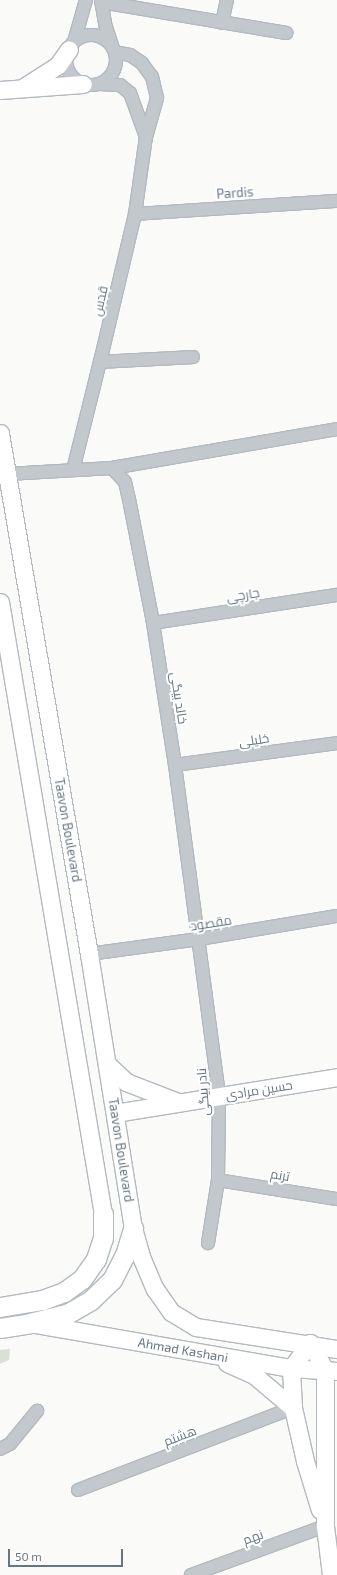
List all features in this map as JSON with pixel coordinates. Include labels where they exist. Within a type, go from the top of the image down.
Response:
[{"type":"main road","points":[[20,89],[48,73],[58,65],[71,45]]},
{"type":"main road","points":[[0,90],[91,84]]},
{"type":"main road","name":"Taavon Boulevard","points":[[0,433],[89,954],[132,1228]]},
{"type":"main road","points":[[0,602],[103,1214],[103,1238],[96,1259],[82,1279],[64,1292],[42,1300],[0,1307]]},
{"type":"main road","name":"حسین مرادی","points":[[107,1064],[126,1082],[180,1102]]},
{"type":"main road","name":"حسین مرادی","points":[[115,1113],[337,1077]]},
{"type":"main road","points":[[0,1328],[30,1323],[67,1314],[91,1300],[112,1280],[125,1255],[132,1228]]},
{"type":"main road","name":"Ahmad Kashani","points":[[132,1228],[155,1289],[171,1312],[196,1327],[310,1343],[337,1349]]},
{"type":"main road","name":"Ahmad Kashani","points":[[30,1323],[291,1368],[331,1370]]},
{"type":"main road","points":[[325,1526],[331,1471],[331,1370],[310,1343],[291,1368],[292,1408],[305,1461],[325,1526],[331,1575]]},
{"type":"main road","points":[[205,1354],[254,1375],[292,1408]]},
{"type":"street","points":[[86,0],[71,45],[67,66],[70,74],[76,80],[91,84],[106,81],[116,68],[114,49],[106,27],[101,1],[286,33]]},
{"type":"street","points":[[222,23],[227,0]]},
{"type":"street","points":[[71,45],[81,37],[89,35],[106,39],[114,49]]},
{"type":"street","name":"قدس","points":[[73,470],[135,214],[146,137],[157,98],[152,77],[142,63],[130,55],[114,49]]},
{"type":"street","name":"قدس","points":[[91,84],[120,85],[130,93],[146,137]]},
{"type":"street","name":"Pardis","points":[[135,214],[337,201]]},
{"type":"street","points":[[100,362],[193,357]]},
{"type":"street","points":[[7,474],[112,468],[337,429]]},
{"type":"street","name":"خالد بیگی","points":[[112,468],[125,482],[153,623],[175,765],[199,939]]},
{"type":"street","name":"جارچی","points":[[153,623],[337,595]]},
{"type":"street","name":"خلیلی","points":[[175,765],[337,743]]},
{"type":"street","name":"مقصود","points":[[89,954],[199,939],[337,916]]},
{"type":"street","name":"نادر بیگی","points":[[199,939],[219,1096],[218,1180],[208,1243]]},
{"type":"street","name":"ترنم","points":[[218,1180],[337,1199]]},
{"type":"street","name":"هشتم","points":[[78,1490],[292,1408]]},
{"type":"street","points":[[0,1449],[10,1444],[37,1411]]},
{"type":"street","name":"نهم","points":[[192,1575],[325,1526]]},
{"type":"shaded area","points":[[10,1349],[9,1360],[0,1364],[0,1350]]}]
